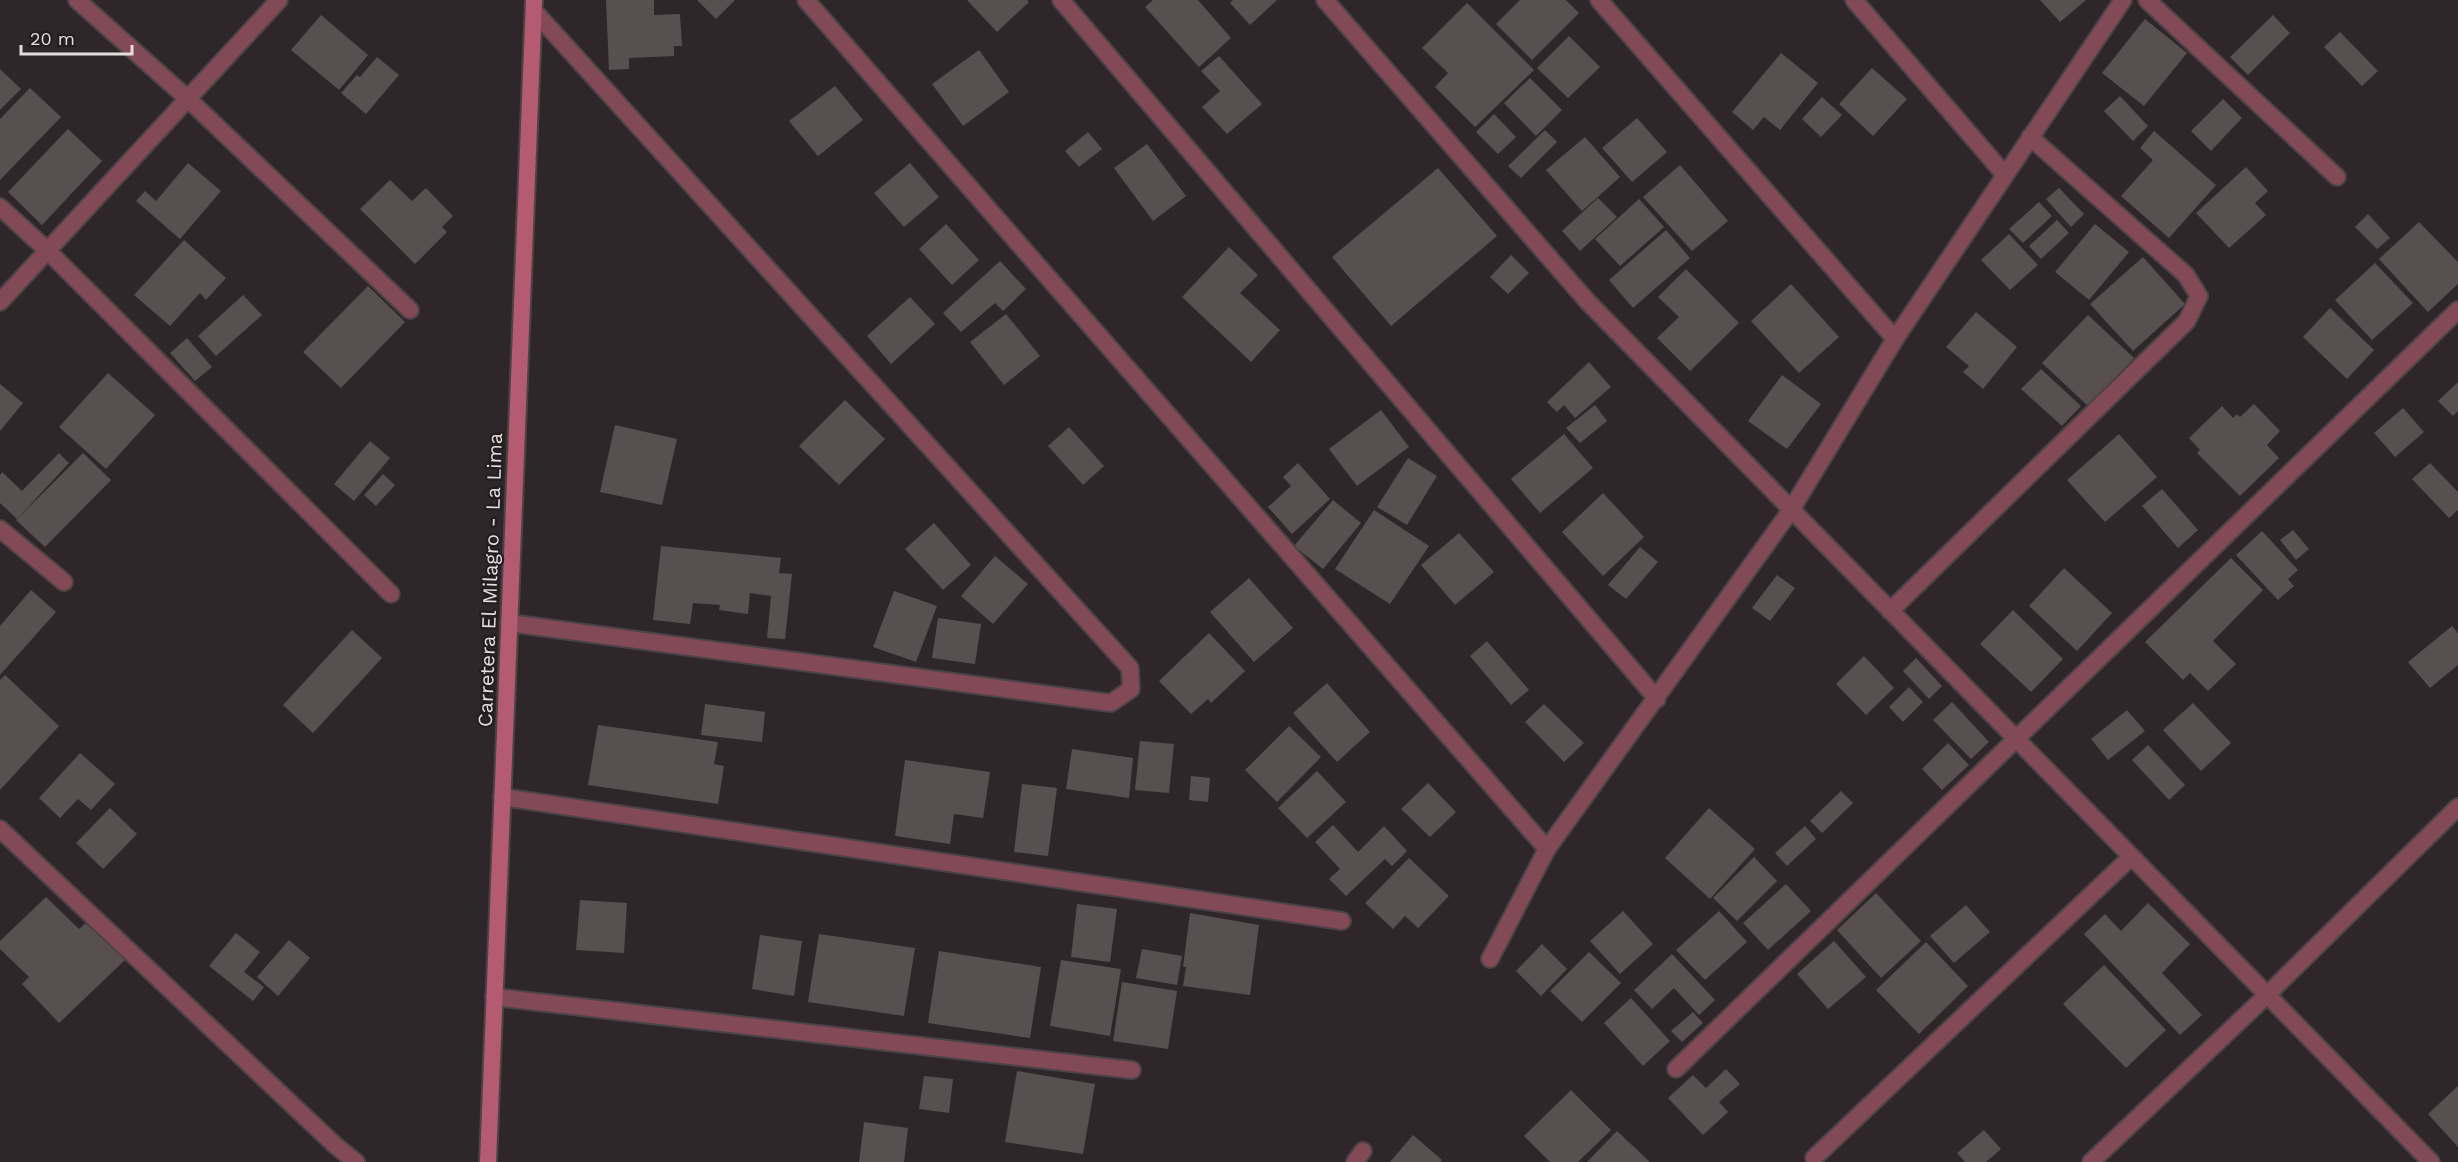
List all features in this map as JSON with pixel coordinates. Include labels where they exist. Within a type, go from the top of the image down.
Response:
[{"type":"main road","name":"Carretera El Milagro - La Lima","points":[[488,1162],[534,5]]},
{"type":"street","points":[[77,0],[188,99],[410,310]]},
{"type":"street","points":[[0,302],[279,0]]},
{"type":"street","points":[[806,0],[1547,849]]},
{"type":"street","points":[[1061,0],[1657,699]]},
{"type":"street","points":[[1325,0],[1587,301],[2431,1162]]},
{"type":"street","points":[[1599,0],[1895,339]]},
{"type":"street","points":[[1854,0],[2005,175]]},
{"type":"street","points":[[1490,959],[1547,849],[1791,510],[1895,339],[2122,0]]},
{"type":"street","points":[[2147,0],[2337,177]]},
{"type":"street","points":[[509,623],[1110,703],[1131,688],[1130,668],[534,5]]},
{"type":"street","points":[[1890,610],[2187,321],[2199,296],[2186,274],[2030,137]]},
{"type":"street","points":[[0,207],[48,250],[391,594]]},
{"type":"street","points":[[1676,1069],[2458,310]]},
{"type":"street","points":[[0,529],[64,582]]},
{"type":"street","points":[[502,797],[1342,921]]},
{"type":"street","points":[[2091,1162],[2267,995],[2458,807]]},
{"type":"street","points":[[0,829],[356,1162]]},
{"type":"street","points":[[1814,1158],[2131,857]]},
{"type":"street","points":[[494,997],[1132,1071]]},
{"type":"building","points":[[606,0],[654,0],[654,15],[680,14],[682,46],[674,46],[674,56],[629,58],[629,69],[609,70]]},
{"type":"building","points":[[697,0],[735,0],[716,19]]},
{"type":"building","points":[[967,0],[1027,0],[1029,2],[997,32]]},
{"type":"building","points":[[1153,0],[1198,0],[1231,38],[1199,67],[1145,7]]},
{"type":"building","points":[[1233,0],[1277,0],[1250,25],[1230,3]]},
{"type":"building","points":[[1520,0],[1566,0],[1579,13],[1532,60],[1496,24]]},
{"type":"building","points":[[2040,0],[2086,0],[2060,22]]},
{"type":"building","points":[[1467,3],[1534,70],[1475,127],[1435,87],[1448,73],[1422,48]]},
{"type":"building","points":[[321,15],[368,55],[339,90],[291,50]]},
{"type":"building","points":[[2273,15],[2290,33],[2248,75],[2230,57]]},
{"type":"building","points":[[2145,19],[2187,53],[2144,106],[2102,73]]},
{"type":"building","points":[[2340,32],[2378,71],[2362,86],[2324,47]]},
{"type":"building","points":[[1569,36],[1600,67],[1568,98],[1537,68]]},
{"type":"building","points":[[979,50],[1009,92],[963,126],[932,84]]},
{"type":"building","points":[[1781,53],[1818,83],[1780,130],[1764,117],[1753,130],[1732,112]]},
{"type":"building","points":[[1219,56],[1262,104],[1227,134],[1202,107],[1220,91],[1201,71]]},
{"type":"building","points":[[377,57],[399,75],[366,114],[341,93],[357,75],[360,77]]},
{"type":"building","points":[[1872,68],[1907,99],[1873,136],[1839,104]]},
{"type":"building","points":[[0,69],[21,89],[0,110]]},
{"type":"building","points":[[1530,78],[1562,110],[1536,136],[1504,103]]},
{"type":"building","points":[[835,86],[863,120],[818,156],[789,121]]},
{"type":"building","points":[[30,88],[61,117],[0,180],[0,119]]},
{"type":"building","points":[[2120,96],[2148,126],[2133,141],[2104,111]]},
{"type":"building","points":[[1822,97],[1842,115],[1821,137],[1802,119]]},
{"type":"building","points":[[2223,99],[2242,118],[2211,151],[2191,131]]},
{"type":"building","points":[[1494,114],[1516,137],[1498,154],[1476,132]]},
{"type":"building","points":[[1637,118],[1667,152],[1632,182],[1602,148]]},
{"type":"building","points":[[68,129],[102,161],[42,225],[8,192]]},
{"type":"building","points":[[1545,130],[1557,142],[1521,178],[1508,166]]},
{"type":"building","points":[[2154,131],[2216,185],[2169,238],[2121,196],[2153,160],[2140,148]]},
{"type":"building","points":[[1088,132],[1102,149],[1079,167],[1065,151]]},
{"type":"building","points":[[1585,137],[1620,177],[1582,211],[1546,170]]},
{"type":"building","points":[[1147,144],[1186,196],[1153,221],[1114,168]]},
{"type":"building","points":[[188,163],[221,191],[180,239],[136,201],[145,191],[156,201]]},
{"type":"building","points":[[910,163],[939,197],[904,227],[874,193]]},
{"type":"building","points":[[1680,165],[1728,221],[1692,251],[1643,197]]},
{"type":"building","points":[[2246,167],[2268,191],[2255,203],[2266,215],[2229,248],[2196,213]]},
{"type":"building","points":[[1438,168],[1497,236],[1391,326],[1332,257]]},
{"type":"building","points":[[390,180],[412,201],[426,188],[453,216],[442,227],[447,232],[415,264],[360,209]]},
{"type":"building","points":[[2059,188],[2084,214],[2071,227],[2046,199]]},
{"type":"building","points":[[1598,198],[1617,217],[1580,251],[1562,231]]},
{"type":"building","points":[[1639,199],[1664,227],[1620,266],[1595,239]]},
{"type":"building","points":[[2039,202],[2052,216],[2023,243],[2009,229]]},
{"type":"building","points":[[2368,214],[2390,238],[2377,249],[2355,227]]},
{"type":"building","points":[[2057,220],[2069,233],[2041,259],[2029,246]]},
{"type":"building","points":[[2419,222],[2458,262],[2458,284],[2428,312],[2379,259]]},
{"type":"building","points":[[946,224],[979,260],[952,285],[919,249]]},
{"type":"building","points":[[2095,224],[2129,252],[2089,300],[2055,272]]},
{"type":"building","points":[[1666,230],[1690,258],[1633,308],[1609,280]]},
{"type":"building","points":[[2009,234],[2038,265],[2010,290],[1981,260]]},
{"type":"building","points":[[184,240],[226,278],[206,300],[200,293],[170,326],[134,295]]},
{"type":"building","points":[[1229,247],[1258,275],[1240,293],[1280,330],[1251,362],[1182,297]]},
{"type":"building","points":[[1511,255],[1529,273],[1508,294],[1490,277]]},
{"type":"building","points":[[2143,257],[2185,304],[2133,351],[2090,304]]},
{"type":"building","points":[[1000,261],[1026,289],[1003,311],[995,303],[961,332],[943,313]]},
{"type":"building","points":[[2375,263],[2413,303],[2372,340],[2335,300]]},
{"type":"building","points":[[1686,269],[1739,323],[1690,371],[1657,338],[1679,317],[1658,297]]},
{"type":"building","points":[[1791,284],[1839,337],[1799,373],[1751,321]]},
{"type":"building","points":[[368,286],[405,322],[341,388],[303,352]]},
{"type":"building","points":[[243,295],[262,315],[216,356],[198,336]]},
{"type":"building","points":[[910,297],[935,324],[891,364],[867,336]]},
{"type":"building","points":[[2330,308],[2374,350],[2347,379],[2303,337]]},
{"type":"building","points":[[1976,312],[2017,347],[1983,389],[1963,372],[1969,366],[1946,347]]},
{"type":"building","points":[[1006,314],[1040,356],[1004,385],[970,342]]},
{"type":"building","points":[[2088,315],[2134,358],[2088,406],[2042,363]]},
{"type":"building","points":[[187,338],[212,367],[195,381],[170,353]]},
{"type":"building","points":[[1589,362],[1611,387],[1575,418],[1564,405],[1557,412],[1547,402]]},
{"type":"building","points":[[2041,369],[2081,406],[2062,426],[2021,389]]},
{"type":"building","points":[[108,373],[155,415],[106,469],[59,427]]},
{"type":"building","points":[[1782,375],[1821,404],[1787,449],[1748,421]]},
{"type":"building","points":[[2458,382],[2458,411],[2453,416],[2438,401]]},
{"type":"building","points":[[0,384],[23,403],[0,431]]},
{"type":"building","points":[[845,400],[885,439],[839,485],[799,446]]},
{"type":"building","points":[[2254,404],[2280,431],[2267,445],[2279,458],[2240,496],[2197,453],[2200,450],[2189,438],[2222,406],[2233,418],[2237,414],[2240,417]]},
{"type":"building","points":[[1595,405],[1607,421],[1580,443],[1566,428]]},
{"type":"building","points":[[2403,408],[2424,432],[2395,457],[2374,433]]},
{"type":"building","points":[[1381,410],[1409,447],[1357,486],[1329,449]]},
{"type":"building","points":[[615,425],[677,439],[662,505],[600,492]]},
{"type":"building","points":[[1069,427],[1104,466],[1083,485],[1048,446]]},
{"type":"building","points":[[1564,434],[1593,468],[1540,513],[1511,479]]},
{"type":"building","points":[[2119,434],[2157,477],[2105,522],[2067,480]]},
{"type":"building","points":[[370,441],[390,458],[354,501],[334,484]]},
{"type":"building","points":[[59,453],[69,463],[17,519],[0,503],[0,475],[2,472],[22,491]]},
{"type":"building","points":[[83,453],[111,480],[45,547],[16,520]]},
{"type":"building","points":[[1408,458],[1437,476],[1407,525],[1377,507]]},
{"type":"building","points":[[1298,463],[1330,499],[1292,534],[1268,507],[1291,486],[1283,477]]},
{"type":"building","points":[[2430,463],[2458,492],[2458,510],[2449,518],[2412,479]]},
{"type":"building","points":[[383,474],[395,485],[376,506],[364,495]]},
{"type":"building","points":[[2162,489],[2198,530],[2178,548],[2142,506]]},
{"type":"building","points":[[1603,493],[1644,537],[1603,576],[1562,532]]},
{"type":"building","points":[[1333,500],[1361,523],[1323,569],[1294,546]]},
{"type":"building","points":[[1374,510],[1429,546],[1390,604],[1335,569]]},
{"type":"building","points":[[934,523],[971,565],[943,590],[905,549]]},
{"type":"building","points":[[2293,530],[2309,549],[2296,560],[2280,540]]},
{"type":"building","points":[[2262,531],[2298,570],[2288,579],[2294,586],[2278,600],[2236,555]]},
{"type":"building","points":[[1459,533],[1494,572],[1455,605],[1421,565]]},
{"type":"building","points":[[661,546],[781,558],[779,573],[792,574],[785,639],[767,638],[771,596],[750,593],[748,614],[719,610],[720,605],[693,603],[690,624],[653,620]]},
{"type":"building","points":[[1640,547],[1658,562],[1626,599],[1608,585]]},
{"type":"building","points":[[995,556],[1028,584],[993,624],[961,596]]},
{"type":"building","points":[[2231,558],[2263,590],[2213,641],[2236,664],[2208,691],[2190,673],[2183,680],[2145,642]]},
{"type":"building","points":[[2064,568],[2112,613],[2077,651],[2029,606]]},
{"type":"building","points":[[1777,575],[1795,588],[1770,621],[1752,608]]},
{"type":"building","points":[[1249,578],[1293,628],[1254,662],[1210,612]]},
{"type":"building","points":[[31,590],[56,612],[0,675],[0,626]]},
{"type":"building","points":[[894,591],[937,606],[916,662],[873,647]]},
{"type":"building","points":[[2013,610],[2063,659],[2031,692],[1980,644]]},
{"type":"building","points":[[938,618],[981,624],[975,664],[932,658]]},
{"type":"building","points":[[2452,626],[2458,633],[2458,665],[2430,688],[2408,662]]},
{"type":"building","points":[[352,630],[382,658],[313,733],[283,705]]},
{"type":"building","points":[[1209,633],[1245,671],[1211,703],[1208,699],[1191,714],[1159,681]]},
{"type":"building","points":[[1487,641],[1529,690],[1511,705],[1470,656]]},
{"type":"building","points":[[1864,656],[1894,688],[1866,715],[1836,684]]},
{"type":"building","points":[[1916,658],[1942,686],[1929,699],[1903,671]]},
{"type":"building","points":[[5,675],[59,726],[0,790],[0,680]]},
{"type":"building","points":[[1327,683],[1370,732],[1337,762],[1293,713]]},
{"type":"building","points":[[1909,687],[1923,702],[1903,722],[1889,707]]},
{"type":"building","points":[[1952,702],[1989,742],[1971,759],[1933,720]]},
{"type":"building","points":[[2193,703],[2231,743],[2201,771],[2163,730]]},
{"type":"building","points":[[705,704],[765,712],[762,742],[701,735]]},
{"type":"building","points":[[1544,704],[1584,743],[1564,762],[1525,722]]},
{"type":"building","points":[[2127,710],[2145,731],[2108,760],[2091,739]]},
{"type":"building","points":[[598,725],[718,742],[714,764],[724,766],[718,804],[588,785]]},
{"type":"building","points":[[1289,726],[1321,757],[1277,802],[1245,770]]},
{"type":"building","points":[[1140,741],[1174,744],[1169,793],[1135,790]]},
{"type":"building","points":[[1948,743],[1969,765],[1942,790],[1922,769]]},
{"type":"building","points":[[2148,745],[2185,785],[2169,800],[2132,760]]},
{"type":"building","points":[[1072,749],[1133,758],[1129,798],[1066,789]]},
{"type":"building","points":[[80,753],[115,784],[91,810],[78,799],[60,818],[39,798]]},
{"type":"building","points":[[905,760],[990,772],[983,818],[954,814],[950,844],[895,836]]},
{"type":"building","points":[[1317,771],[1346,802],[1307,838],[1278,808]]},
{"type":"building","points":[[1191,776],[1210,778],[1208,802],[1189,800]]},
{"type":"building","points":[[1428,783],[1456,812],[1430,837],[1401,809]]},
{"type":"building","points":[[1022,784],[1057,788],[1048,856],[1014,852]]},
{"type":"building","points":[[1841,791],[1853,803],[1822,833],[1810,821]]},
{"type":"building","points":[[110,808],[137,834],[103,869],[76,843]]},
{"type":"building","points":[[1709,808],[1755,849],[1710,899],[1665,858]]},
{"type":"building","points":[[1333,825],[1358,852],[1384,826],[1407,851],[1392,866],[1385,859],[1346,896],[1329,879],[1340,869],[1315,842]]},
{"type":"building","points":[[1805,826],[1816,839],[1787,866],[1775,853]]},
{"type":"building","points":[[1754,857],[1777,881],[1737,921],[1713,898]]},
{"type":"building","points":[[1409,858],[1449,896],[1418,928],[1405,916],[1393,929],[1365,903]]},
{"type":"building","points":[[1786,884],[1811,911],[1768,950],[1743,923]]},
{"type":"building","points":[[1876,893],[1921,941],[1881,978],[1837,930]]},
{"type":"building","points":[[46,897],[79,929],[88,921],[126,959],[59,1023],[22,984],[29,977],[0,949],[0,941]]},
{"type":"building","points":[[580,900],[627,903],[624,953],[576,950]]},
{"type":"building","points":[[2148,903],[2190,944],[2162,973],[2202,1015],[2180,1035],[2084,934],[2105,914],[2121,931]]},
{"type":"building","points":[[1077,904],[1117,909],[1110,962],[1071,957]]},
{"type":"building","points":[[1966,905],[1990,932],[1954,963],[1930,936]]},
{"type":"building","points":[[1623,911],[1653,944],[1620,974],[1590,941]]},
{"type":"building","points":[[1719,911],[1747,942],[1705,980],[1676,950]]},
{"type":"building","points":[[1190,913],[1259,925],[1250,995],[1183,986],[1186,967],[1183,967]]},
{"type":"building","points":[[236,933],[260,952],[244,972],[264,987],[253,1001],[209,966]]},
{"type":"building","points":[[819,934],[915,948],[904,1016],[808,1002]]},
{"type":"building","points":[[760,935],[802,941],[794,996],[752,989]]},
{"type":"building","points":[[289,940],[310,958],[278,996],[257,977]]},
{"type":"building","points":[[1834,941],[1866,977],[1828,1009],[1797,974]]},
{"type":"building","points":[[1926,942],[1968,986],[1919,1034],[1876,990]]},
{"type":"building","points":[[1542,944],[1567,969],[1541,996],[1516,971]]},
{"type":"building","points":[[1142,949],[1182,956],[1177,985],[1136,978]]},
{"type":"building","points":[[939,951],[1041,967],[1030,1038],[928,1023]]},
{"type":"building","points":[[1589,952],[1621,983],[1582,1022],[1550,991]]},
{"type":"building","points":[[1672,954],[1715,1000],[1699,1015],[1674,988],[1652,1009],[1634,990]]},
{"type":"building","points":[[1061,960],[1121,969],[1110,1036],[1050,1026]]},
{"type":"building","points":[[2104,965],[2166,1030],[2126,1068],[2063,1004]]},
{"type":"building","points":[[1122,982],[1177,991],[1168,1049],[1113,1041]]},
{"type":"building","points":[[1631,998],[1670,1041],[1643,1066],[1604,1023]]},
{"type":"building","points":[[1693,1012],[1703,1023],[1682,1042],[1671,1031]]},
{"type":"building","points":[[1726,1069],[1740,1084],[1719,1102],[1728,1112],[1703,1135],[1668,1098],[1693,1075],[1706,1088]]},
{"type":"building","points":[[1017,1071],[1095,1084],[1083,1154],[1005,1142]]},
{"type":"building","points":[[924,1076],[953,1079],[949,1113],[919,1109]]},
{"type":"building","points":[[2458,1086],[2458,1147],[2428,1114]]},
{"type":"building","points":[[1571,1090],[1611,1130],[1578,1162],[1550,1162],[1524,1136]]},
{"type":"building","points":[[864,1122],[908,1128],[904,1162],[859,1162]]},
{"type":"building","points":[[1984,1130],[2001,1149],[1986,1162],[1965,1162],[1957,1153]]},
{"type":"building","points":[[1617,1131],[1650,1162],[1587,1162]]},
{"type":"building","points":[[1413,1135],[1442,1160],[1440,1162],[1390,1162]]}]
